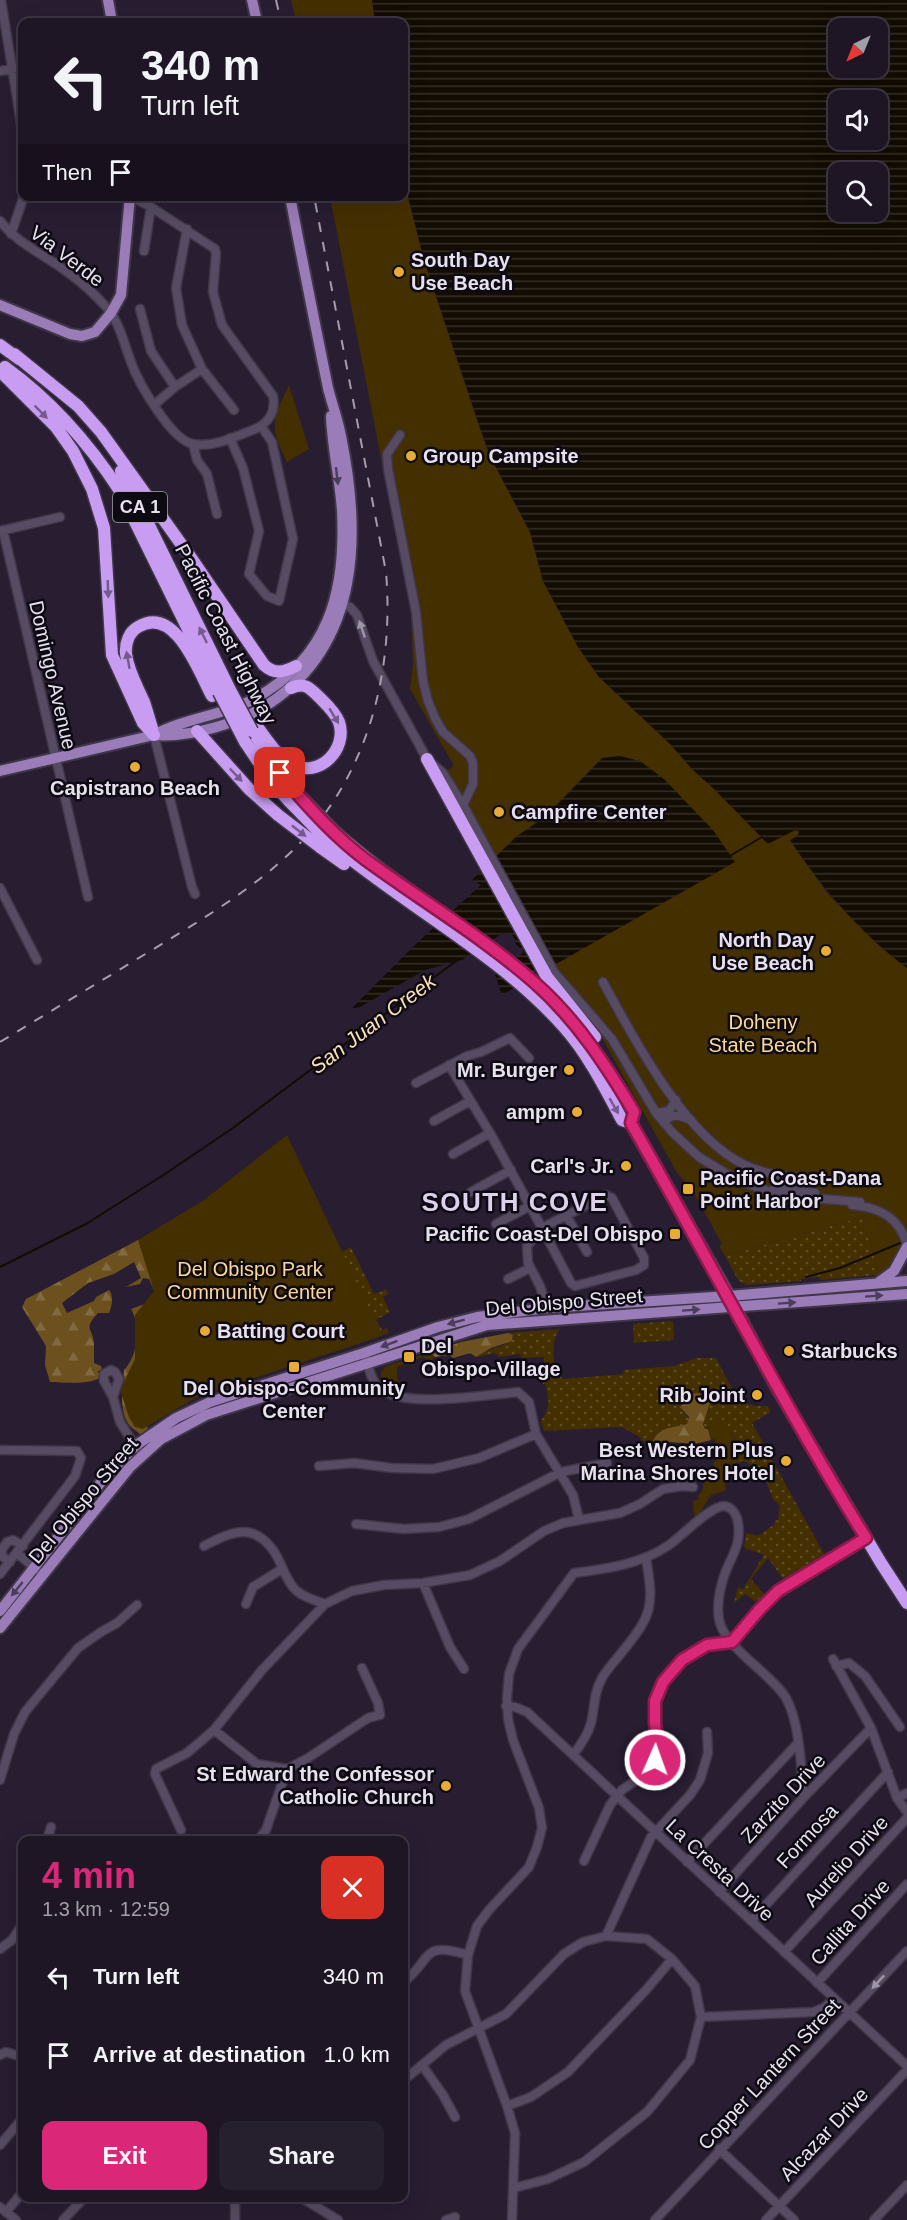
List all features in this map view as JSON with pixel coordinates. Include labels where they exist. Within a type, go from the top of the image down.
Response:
[{"type":"highway","name":"Pacific Coast Highway","points":[[0,345],[14,354],[75,411],[117,465],[138,503],[244,742],[272,782],[292,796]]},
{"type":"highway","points":[[14,354],[78,406],[101,432],[264,665],[279,672],[296,666]]},
{"type":"highway","name":"Pacific Coast Highway","points":[[0,364],[41,395],[70,423],[106,470],[120,491],[223,692],[255,730],[292,796],[326,839],[365,858],[408,900],[532,987],[576,1026],[610,1071],[634,1112],[631,1123]]},
{"type":"highway","points":[[0,371],[56,427],[73,451],[92,489],[104,528],[112,655],[143,723],[154,735]]},
{"type":"highway","points":[[154,735],[145,704],[128,666],[126,653],[129,637],[140,625],[155,621],[164,623],[175,632],[223,692]]},
{"type":"highway","points":[[255,730],[286,762],[300,768],[323,764],[335,753],[341,732],[336,716],[309,688],[301,685],[291,688]]},
{"type":"highway","points":[[196,731],[249,789],[279,815],[326,839],[408,900]]},
{"type":"highway","points":[[427,759],[484,853],[551,974],[602,1048],[610,1071]]},
{"type":"highway","name":"Pacific Coast Highway","points":[[408,900],[506,958],[579,1046],[622,1120],[631,1123],[732,1301],[777,1388],[907,1603]]},
{"type":"main road","points":[[108,0],[111,18]]},
{"type":"main road","points":[[252,0],[255,18]]},
{"type":"main road","points":[[0,305],[70,334],[82,336],[94,332],[111,313],[121,295],[130,201]]},
{"type":"main road","points":[[0,771],[154,735],[170,726],[221,713],[250,701],[278,683],[296,666],[321,633],[339,602],[350,561],[351,501],[341,434],[330,397],[291,201]]},
{"type":"main road","points":[[154,735],[172,737],[251,714],[291,688],[325,644],[340,615],[339,602]]},
{"type":"main road","points":[[876,1284],[894,1271],[907,1246]]},
{"type":"main road","points":[[732,1301],[907,1281]]},
{"type":"main road","points":[[732,1301],[907,1294]]},
{"type":"main road","name":"Del Obispo Street","points":[[366,1359],[457,1322],[489,1315],[547,1308],[732,1301]]},
{"type":"main road","name":"Del Obispo Street","points":[[0,1628],[102,1481],[176,1418],[210,1402],[487,1325],[732,1301]]},
{"type":"main road","name":"Del Obispo Street","points":[[0,1611],[39,1571]]},
{"type":"street","points":[[1,0],[18,105]]},
{"type":"street","points":[[0,71],[18,68]]},
{"type":"street","points":[[10,234],[22,201]]},
{"type":"street","points":[[140,201],[187,229],[214,249],[216,254],[213,292],[222,325],[272,389],[274,403],[271,417],[261,426],[208,444],[193,444],[197,460],[207,474],[217,514]]},
{"type":"street","points":[[144,251],[151,207]]},
{"type":"street","name":"Via Verde","points":[[0,222],[10,234],[66,271],[111,313],[135,375],[174,432],[180,438],[193,444]]},
{"type":"street","points":[[187,229],[177,288],[182,325],[202,369],[234,410]]},
{"type":"street","points":[[140,309],[151,351],[175,387]]},
{"type":"street","points":[[154,405],[202,369]]},
{"type":"street","points":[[230,438],[243,468],[259,531],[249,574],[267,596],[279,601],[293,538],[272,442],[261,426]]},
{"type":"street","points":[[400,435],[387,454],[388,469],[416,612],[424,688],[439,726],[450,740],[470,756],[473,763],[473,784],[463,805]]},
{"type":"street","points":[[1,531],[60,517]]},
{"type":"street","name":"Domingo Avenue","points":[[1,531],[88,897]]},
{"type":"street","points":[[339,602],[350,607],[357,615],[373,661],[427,759],[443,773],[463,805],[484,853]]},
{"type":"street","points":[[154,735],[195,894]]},
{"type":"street","points":[[0,888],[37,960]]},
{"type":"street","points":[[551,974],[612,1039],[664,1123],[682,1143],[712,1166],[735,1179],[778,1195],[816,1201],[864,1204]]},
{"type":"street","points":[[603,982],[647,1060],[691,1120],[720,1150],[762,1172],[812,1180]]},
{"type":"street","points":[[416,1083],[449,1065],[510,1038],[529,1058]]},
{"type":"street","points":[[449,1065],[511,1170],[542,1228],[571,1283],[575,1286],[636,1270],[644,1265],[644,1258],[612,1198],[606,1195],[566,1215],[542,1228],[528,1246],[528,1263],[540,1286],[547,1308]]},
{"type":"street","points":[[656,1113],[669,1111],[676,1100]]},
{"type":"street","points":[[434,1120],[470,1101]]},
{"type":"street","points":[[664,1123],[668,1117],[673,1115],[691,1120]]},
{"type":"street","points":[[453,1154],[490,1133]]},
{"type":"street","points":[[471,1192],[511,1170]]},
{"type":"street","points":[[771,1191],[777,1188],[864,1204],[893,1220],[903,1233],[907,1246]]},
{"type":"street","points":[[496,1224],[530,1206]]},
{"type":"street","points":[[566,1215],[587,1252]]},
{"type":"street","points":[[508,1279],[530,1268]]},
{"type":"street","points":[[366,1359],[375,1383],[382,1390],[416,1399],[518,1392],[529,1402],[536,1434],[573,1495],[579,1519]]},
{"type":"street","points":[[113,1397],[120,1422],[139,1450]]},
{"type":"street","points":[[319,1467],[354,1463],[433,1470],[479,1458],[536,1434]]},
{"type":"street","points":[[0,1450],[77,1451],[81,1458],[75,1476],[18,1554],[0,1574]]},
{"type":"street","points":[[356,1524],[404,1529],[439,1527],[469,1519],[561,1472],[607,1463]]},
{"type":"street","points":[[181,1830],[155,1774],[156,1769],[187,1753],[214,1730],[262,1670],[325,1604],[352,1591],[470,1575],[520,1549],[544,1531],[579,1519],[620,1513],[640,1504],[663,1489],[693,1487]]},
{"type":"street","points":[[512,2220],[515,2133],[465,1991],[468,1955],[477,1926],[529,1867],[537,1847],[542,1828],[535,1794],[513,1740],[506,1706],[509,1674],[518,1649],[574,1573],[604,1570],[646,1558],[667,1546],[712,1509],[722,1506],[729,1508],[736,1515],[739,1531],[737,1548],[722,1581],[718,1609],[721,1629],[786,1697],[796,1719],[804,1797]]},
{"type":"street","points":[[204,1546],[226,1534],[238,1531],[259,1536],[273,1550],[293,1587],[300,1593],[325,1604]]},
{"type":"street","points":[[584,1861],[610,1805],[617,1796],[645,1774],[655,1760],[659,1745],[655,1724],[655,1701],[663,1682],[682,1660],[707,1645],[732,1642],[778,1591],[866,1538]]},
{"type":"street","points":[[10,1562],[3,1557],[1,1551],[7,1542],[13,1540],[23,1546]]},
{"type":"street","points":[[18,1554],[39,1571]]},
{"type":"street","points":[[573,1755],[592,1722],[592,1708],[602,1677],[642,1627],[648,1614],[650,1582],[646,1558]]},
{"type":"street","points":[[246,1604],[253,1587],[282,1569]]},
{"type":"street","points":[[423,1583],[450,1647],[464,1669]]},
{"type":"street","points":[[0,1780],[14,1734],[25,1712],[78,1648],[117,1623],[137,1605]]},
{"type":"street","points":[[900,1727],[865,1676],[849,1663],[835,1662],[872,1728],[897,1798],[907,1812]]},
{"type":"street","points":[[214,1730],[257,1764],[287,1769],[308,1758],[368,1718],[380,1715],[378,1703],[362,1668]]},
{"type":"street","name":"La Cresta Drive","points":[[506,1706],[527,1712],[907,2068]]},
{"type":"street","name":"Zarzito Drive","points":[[720,1892],[804,1797],[872,1728]]},
{"type":"street","points":[[606,1936],[651,1837],[690,1795],[700,1780],[708,1753],[707,1732]]},
{"type":"street","points":[[687,1862],[798,1744]]},
{"type":"street","points":[[261,1836],[266,1830],[287,1769]]},
{"type":"street","name":"Formosa","points":[[750,1921],[888,1772]]},
{"type":"street","points":[[897,1798],[907,1792]]},
{"type":"street","name":"Aurelio Drive","points":[[784,1952],[907,1818]]},
{"type":"street","points":[[48,1836],[51,1827]]},
{"type":"street","name":"Callita Drive","points":[[817,1983],[907,1884]]},
{"type":"street","points":[[0,1949],[12,1940],[18,1931]]},
{"type":"street","points":[[408,2077],[446,2045],[506,2014],[564,1953],[583,1942],[606,1936],[647,1939],[672,1959],[695,1986],[701,2017],[690,2060],[647,2112],[584,2162],[548,2179],[514,2188]]},
{"type":"street","points":[[408,1978],[432,1951],[440,1949],[468,1955]]},
{"type":"street","name":"Copper Lantern Street","points":[[655,2220],[719,2149],[907,1951]]},
{"type":"street","points":[[507,2106],[531,2097],[568,2072],[646,1990],[672,1959]]},
{"type":"street","points":[[701,2017],[808,2013],[819,2010],[834,1998]]},
{"type":"street","points":[[3,2053],[18,2056]]},
{"type":"street","points":[[422,2065],[443,2095],[454,2117]]},
{"type":"street","name":"Alcazar Drive","points":[[766,2220],[907,2068]]},
{"type":"street","points":[[0,2145],[18,2124]]},
{"type":"street","points":[[719,2149],[794,2220]]},
{"type":"street","points":[[874,2220],[907,2185]]},
{"type":"street","points":[[16,2220],[3,2210],[18,2197]]},
{"type":"street","points":[[63,2220],[80,2202]]},
{"type":"street","points":[[234,2202],[235,2220]]},
{"type":"street","points":[[308,2202],[336,2220]]},
{"type":"green space","points":[[291,0],[372,0],[374,18],[295,18]]},
{"type":"green space","name":"Doheny State Beach","points":[[408,197],[424,260],[490,456],[530,532],[543,581],[578,647],[599,677],[670,744],[693,770],[768,843],[795,830],[799,831],[800,833],[791,841],[827,893],[878,945],[907,968],[907,1259],[899,1260],[883,1275],[879,1275],[863,1217],[725,1256],[719,1246],[722,1244],[690,1186],[677,1173],[592,1020],[552,976],[441,775],[454,766],[410,689],[413,663],[411,612],[331,201],[408,201]]},
{"type":"green space","points":[[289,385],[309,449],[287,462],[277,440],[275,424],[279,407]]},
{"type":"green space","name":"Del Obispo Park Community Center","points":[[287,1135],[382,1336],[197,1397],[143,1429],[135,1427],[129,1417],[120,1390],[135,1359],[135,1315],[154,1291],[138,1240],[204,1200]]},
{"type":"green space","points":[[863,1217],[879,1275],[820,1280],[819,1277],[801,1279],[801,1281],[746,1285],[738,1280],[725,1256]]},
{"type":"green space","points":[[138,1240],[152,1247],[169,1305],[147,1420],[148,1433],[141,1435],[126,1420],[123,1406],[124,1370],[129,1364],[137,1341],[136,1324],[131,1309],[158,1299],[149,1279],[143,1278],[140,1284],[126,1287],[141,1278],[134,1262],[114,1274],[88,1283],[62,1303],[67,1313],[94,1301],[96,1297],[109,1290],[111,1292],[112,1301],[109,1313],[98,1313],[90,1325],[94,1343],[94,1363],[102,1369],[97,1372],[102,1373],[102,1376],[97,1379],[78,1383],[50,1382],[45,1365],[46,1346],[22,1307],[26,1299]]},
{"type":"green space","points":[[351,1247],[374,1294],[386,1289],[388,1294],[383,1297],[390,1312],[376,1320],[382,1330],[387,1328],[389,1333],[380,1336],[338,1254]]},
{"type":"green space","points":[[673,1321],[674,1340],[634,1343],[633,1324]]},
{"type":"green space","points":[[560,1329],[554,1343],[554,1361],[555,1372],[563,1379],[623,1374],[624,1370],[674,1366],[697,1358],[716,1358],[739,1402],[768,1406],[771,1412],[752,1423],[824,1554],[783,1579],[768,1558],[751,1579],[764,1594],[756,1602],[745,1594],[734,1603],[738,1587],[743,1589],[764,1555],[744,1548],[746,1533],[761,1534],[774,1526],[775,1521],[778,1520],[780,1506],[773,1499],[766,1481],[747,1462],[741,1461],[726,1482],[730,1467],[737,1464],[735,1458],[743,1454],[732,1433],[712,1421],[710,1427],[705,1429],[703,1421],[709,1407],[707,1399],[689,1397],[681,1404],[682,1410],[689,1419],[687,1424],[659,1432],[652,1447],[621,1427],[544,1431],[541,1421],[548,1408],[548,1394],[543,1384],[544,1357],[522,1358],[520,1354],[499,1357],[495,1353],[476,1357],[511,1340],[514,1337],[508,1333]]},
{"type":"green space","points":[[508,1333],[513,1335],[512,1341],[491,1348],[476,1357],[470,1353],[453,1358],[449,1355],[435,1357],[431,1354],[431,1352],[461,1342]]},
{"type":"green space","points":[[431,1352],[435,1357],[430,1361],[423,1357],[397,1367],[397,1378],[405,1389],[386,1382],[381,1377],[381,1372],[386,1366]]},
{"type":"green space","points":[[697,1393],[710,1403],[703,1424],[705,1429],[708,1429],[711,1440],[695,1444],[669,1442],[652,1447],[653,1440],[660,1432],[687,1424],[689,1417],[680,1407],[692,1394]]},
{"type":"green space","points":[[717,1418],[725,1421],[743,1454],[736,1457],[735,1467],[730,1467],[725,1479],[725,1491],[711,1495],[699,1514],[694,1516],[693,1501],[699,1499],[703,1483],[712,1477],[717,1445],[714,1439],[711,1440],[708,1429],[713,1420]]},
{"type":"shaded area","points":[[372,0],[907,0],[907,968],[858,925],[816,876],[790,840],[798,836],[799,831],[795,830],[768,844],[670,744],[599,677],[578,647],[543,581],[530,532],[490,456],[424,260],[408,197],[408,18],[374,18]]},
{"type":"shaded area","points":[[620,756],[640,761],[664,779],[713,830],[735,862],[502,995],[495,975],[524,952],[515,943],[512,935],[503,933],[462,960],[425,970],[360,1007],[351,1009],[419,941],[481,885],[472,880],[517,836],[546,816],[602,758]]},
{"type":"waterway","name":"San Juan Creek","points":[[728,857],[762,837]]},
{"type":"waterway","name":"San Juan Creek","points":[[0,1267],[86,1224],[165,1174],[233,1128],[456,961]]},
{"type":"waterway","points":[[806,1277],[840,1268],[905,1241]]},
{"type":"railway","points":[[276,0],[280,18]]},
{"type":"railway","points":[[0,1042],[191,926],[268,873],[302,841],[325,813],[345,782],[361,750],[381,680],[386,644],[386,572],[315,201]]},
{"type":"place","name":"South Day Use Beach","points":[[399,272]]},
{"type":"place","name":"Group Campsite","points":[[411,456]]},
{"type":"place","name":"Capistrano Beach","points":[[135,767]]},
{"type":"place","name":"Campfire Center","points":[[499,812]]},
{"type":"place","name":"North Day Use Beach","points":[[826,951]]},
{"type":"place","name":"Mr. Burger","points":[[569,1070]]},
{"type":"place","name":"ampm","points":[[577,1112]]},
{"type":"place","name":"Carl's Jr.","points":[[626,1166]]},
{"type":"place","name":"Pacific Coast-Dana Point Harbor","points":[[688,1189]]},
{"type":"place","name":"Pacific Coast-Del Obispo","points":[[675,1234]]},
{"type":"place","name":"Batting Court","points":[[205,1331]]},
{"type":"place","name":"Starbucks","points":[[789,1351]]},
{"type":"place","name":"Del Obispo-Village","points":[[409,1357]]},
{"type":"place","name":"Del Obispo-Community Center","points":[[294,1367]]},
{"type":"place","name":"Rib Joint","points":[[757,1395]]},
{"type":"place","name":"Best Western Plus Marina Shores Hotel","points":[[786,1461]]},
{"type":"place","name":"St Edward the Confessor Catholic Church","points":[[446,1786]]},
{"type":"district","name":"SOUTH COVE","points":[[515,1202]]},
{"type":"route","points":[[280,773],[333,830],[365,858],[506,958],[536,984],[588,1040],[610,1071],[634,1112],[631,1123],[729,1296],[777,1388],[866,1538],[778,1591],[732,1642],[707,1645],[682,1660],[663,1682],[655,1701],[655,1724],[659,1745],[655,1760]]}]
